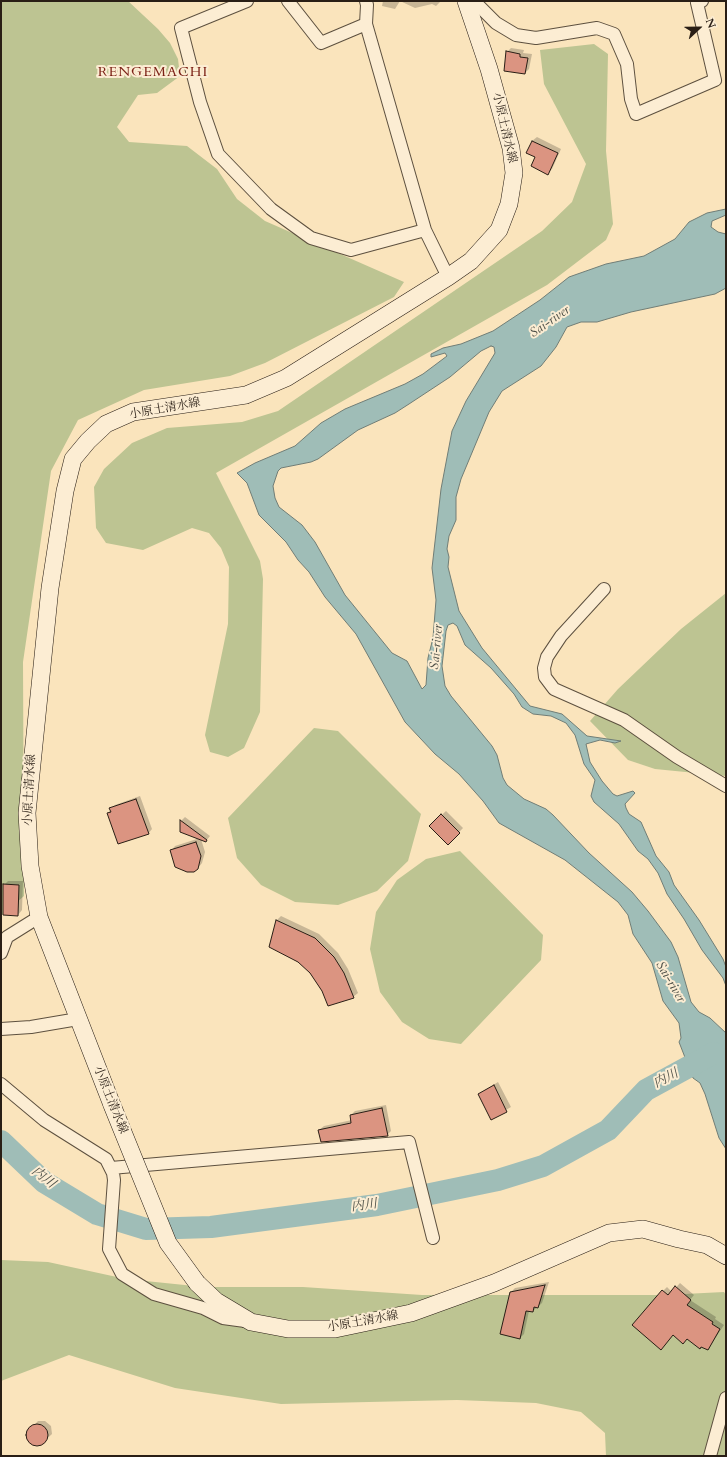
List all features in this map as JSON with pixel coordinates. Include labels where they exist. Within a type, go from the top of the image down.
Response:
[{"type":"main road","name":"小原土清水線","points":[[466,1],[491,76],[511,148],[514,173],[509,204],[499,230],[471,261],[448,277],[286,378],[246,394],[134,412],[106,424],[88,441],[73,459],[65,491],[50,588],[26,813],[30,866],[39,917],[112,1105],[168,1243],[198,1283],[216,1301],[251,1322],[288,1329],[335,1329],[411,1313],[494,1283],[609,1233],[643,1229],[679,1239],[707,1244],[726,1256]]},
{"type":"street","points":[[247,1],[180,28],[200,102],[218,154],[271,209],[311,238],[351,250],[426,230]]},
{"type":"street","points":[[288,1],[321,43],[366,24]]},
{"type":"street","points":[[366,1],[366,24],[426,230],[448,277]]},
{"type":"street","points":[[474,1],[496,23],[516,35],[536,38],[597,28],[614,34],[627,64],[631,99],[636,114],[715,80],[697,3],[702,1]]},
{"type":"street","points":[[604,589],[561,636],[548,657],[544,668],[545,677],[554,689],[624,720],[677,757],[726,786]]},
{"type":"street","points":[[1,953],[7,937],[39,917]]},
{"type":"street","points":[[1,1029],[31,1027],[78,1019]]},
{"type":"street","points":[[1,1084],[44,1120],[106,1159],[111,1168],[114,1180],[109,1249],[122,1274],[154,1294],[204,1308],[223,1318],[251,1322]]},
{"type":"street","points":[[111,1168],[409,1142],[433,1238]]},
{"type":"street","points":[[710,1456],[726,1398]]},
{"type":"green space","points":[[1,1],[128,1],[158,29],[170,43],[178,59],[180,76],[157,93],[138,95],[117,127],[129,142],[187,146],[217,169],[237,199],[265,221],[404,282],[394,297],[265,363],[230,376],[144,390],[78,420],[51,471],[23,662],[24,896],[1,916]]},
{"type":"green space","points":[[594,44],[608,54],[606,151],[613,224],[606,240],[547,285],[216,473],[260,561],[263,579],[260,712],[244,748],[228,757],[210,752],[205,735],[228,624],[229,567],[221,548],[209,533],[192,528],[143,550],[106,543],[96,528],[94,487],[104,469],[132,443],[167,428],[242,422],[278,411],[542,231],[572,202],[586,164],[544,84],[540,50]]},
{"type":"green space","points":[[726,593],[726,776],[655,769],[628,760],[590,721],[618,689],[681,629]]},
{"type":"green space","points":[[314,728],[338,731],[421,814],[408,861],[377,891],[338,905],[295,902],[261,885],[237,858],[228,818]]},
{"type":"green space","points":[[460,851],[543,935],[541,960],[461,1044],[429,1039],[402,1022],[380,992],[370,949],[376,912],[397,880],[426,859]]},
{"type":"green space","points":[[1,1260],[48,1262],[126,1279],[204,1287],[303,1287],[422,1295],[664,1295],[724,1292],[726,1295],[726,1456],[606,1456],[605,1433],[581,1412],[536,1403],[457,1400],[281,1404],[175,1388],[69,1355],[1,1381]]},
{"type":"water","name":"Sai-river","points":[[726,209],[726,215],[712,221],[711,227],[718,232],[726,234],[726,288],[715,294],[631,312],[597,322],[581,322],[567,327],[556,347],[541,366],[502,391],[489,412],[461,479],[456,497],[456,520],[449,536],[447,549],[449,557],[448,567],[459,611],[482,648],[530,706],[562,714],[587,736],[621,741],[615,743],[600,740],[586,744],[590,762],[602,781],[613,794],[617,796],[633,791],[635,793],[625,804],[626,808],[629,814],[641,822],[656,856],[669,872],[674,885],[699,920],[723,959],[726,967],[726,986],[723,978],[702,950],[667,894],[658,873],[648,859],[638,851],[619,824],[594,802],[591,796],[595,780],[584,764],[575,735],[566,723],[551,716],[533,714],[522,707],[514,694],[491,668],[465,645],[457,626],[453,623],[448,625],[446,631],[442,666],[445,686],[451,696],[492,746],[497,755],[503,778],[507,785],[524,799],[546,809],[589,853],[632,892],[671,942],[678,957],[691,1002],[699,1012],[710,1018],[726,1033],[726,1149],[719,1138],[705,1094],[700,1083],[693,1078],[679,1042],[681,1038],[679,1023],[663,1001],[652,963],[633,934],[628,915],[618,902],[565,860],[499,823],[483,801],[459,774],[435,754],[405,722],[356,634],[325,597],[309,572],[298,560],[286,542],[259,515],[247,483],[237,473],[255,463],[295,446],[321,423],[345,409],[405,384],[423,374],[447,356],[445,353],[431,357],[431,354],[443,348],[461,344],[493,331],[540,300],[569,277],[606,264],[644,256],[675,239],[689,222],[707,213]],"holes":[[[491,346],[494,347],[495,353],[466,401],[452,431],[441,489],[432,568],[436,600],[433,638],[428,658],[426,685],[422,689],[407,661],[392,653],[345,595],[315,542],[302,525],[279,507],[275,498],[273,486],[278,471],[281,468],[311,462],[318,459],[358,430],[395,413],[450,377],[481,351]]]},
{"type":"building","points":[[506,51],[520,54],[520,57],[528,58],[525,74],[504,71]]},
{"type":"building","points":[[532,141],[558,153],[548,175],[531,166],[535,157],[526,153]]},
{"type":"building","points":[[136,799],[149,834],[118,844],[107,813],[111,812],[109,808]]},
{"type":"building","points":[[441,814],[460,833],[448,845],[429,826]]},
{"type":"building","points":[[180,820],[207,840],[206,842],[180,832]]},
{"type":"building","points":[[196,842],[201,856],[198,869],[194,872],[187,872],[175,867],[170,850]]},
{"type":"building","points":[[3,884],[19,885],[18,916],[3,915]]},
{"type":"building","points":[[276,920],[315,938],[334,957],[344,973],[354,998],[328,1006],[322,991],[310,973],[298,962],[269,947]]},
{"type":"building","points":[[494,1085],[507,1112],[491,1120],[478,1094]]},
{"type":"building","points":[[382,1108],[388,1136],[321,1142],[318,1130],[351,1123],[350,1115]]},
{"type":"building","points":[[545,1285],[538,1308],[534,1307],[533,1312],[526,1311],[520,1339],[500,1334],[510,1292]]},
{"type":"building","points":[[675,1286],[691,1300],[687,1305],[713,1322],[712,1324],[720,1329],[708,1350],[701,1347],[700,1349],[687,1339],[683,1344],[673,1335],[661,1350],[632,1325],[662,1290],[668,1295]]},
{"type":"building","points":[[37,1424],[45,1427],[48,1435],[45,1443],[37,1446],[29,1443],[26,1435],[29,1427]]},
{"type":"waterway","name":"内川","points":[[1,1141],[44,1182],[97,1214],[146,1229],[211,1227],[377,1205],[498,1180],[543,1166],[608,1130],[646,1090],[714,1053]]},
{"type":"district","name":"RENGEMACHI","points":[[153,73]]}]
